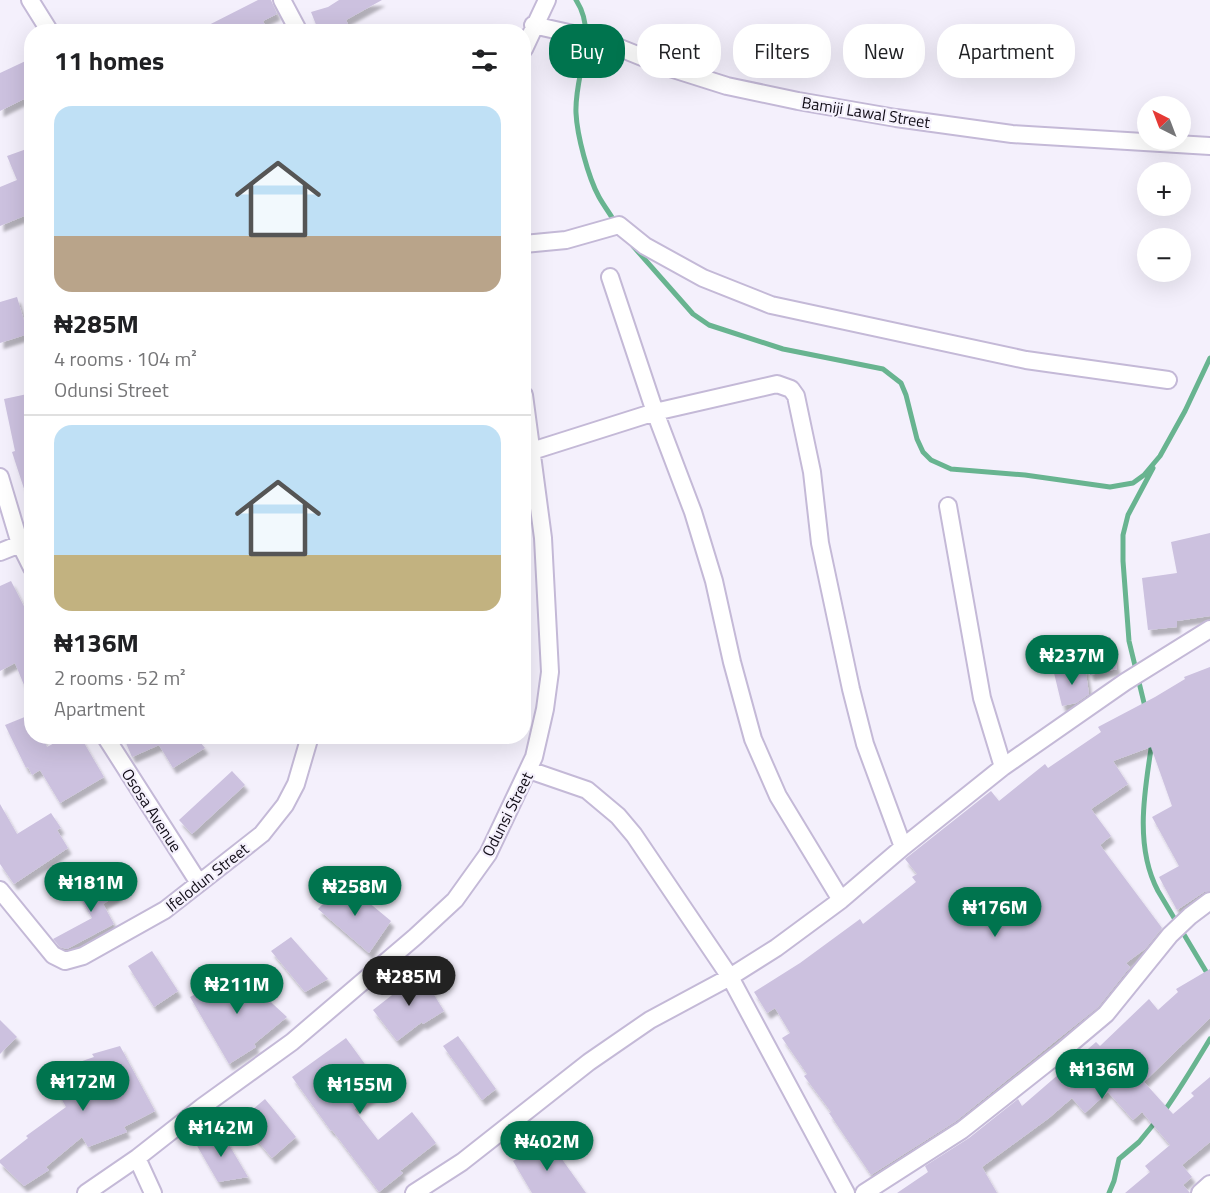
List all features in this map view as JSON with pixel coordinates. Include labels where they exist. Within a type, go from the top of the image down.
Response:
[{"type":"street","points":[[30,0],[45,24]]},
{"type":"street","points":[[282,0],[295,24]]},
{"type":"street","points":[[531,31],[547,0]]},
{"type":"street","name":"Bamiji Lawal Street","points":[[533,26],[600,40],[667,67],[727,86],[809,103],[1012,134],[1210,146]]},
{"type":"street","points":[[531,243],[566,240],[619,225],[645,246],[703,279],[771,305],[1026,360],[1168,380]]},
{"type":"street","points":[[610,277],[655,412],[693,512],[714,581],[732,662],[753,739],[778,796],[841,900]]},
{"type":"street","points":[[532,451],[655,412],[777,384],[791,389],[796,396],[812,472],[820,543],[850,689],[865,744],[903,847]]},
{"type":"street","name":"Odunsi Street","points":[[86,1193],[137,1158],[202,1107],[292,1042],[455,900],[489,854],[529,770],[545,709],[550,672],[543,538],[531,444]]},
{"type":"street","points":[[0,477],[24,552]]},
{"type":"street","points":[[948,506],[982,698],[1003,767]]},
{"type":"street","points":[[0,552],[20,544]]},
{"type":"street","points":[[414,1193],[462,1162],[589,1062],[650,1020],[730,977],[776,948],[841,900],[1003,767],[1125,682],[1210,629]]},
{"type":"street","name":"Ososa Avenue","points":[[110,744],[199,883]]},
{"type":"street","name":"Ifelodun Street","points":[[0,890],[53,956],[65,961],[83,956],[165,910],[262,834],[285,806],[296,784],[308,744]]},
{"type":"street","points":[[529,770],[587,790],[618,816],[634,835],[730,977],[846,1193]]},
{"type":"street","points":[[864,1193],[962,1130],[1106,1014],[1170,934],[1210,902]]},
{"type":"street","points":[[137,1158],[153,1193]]},
{"type":"street","points":[[1200,1193],[1210,1184]]},
{"type":"building","points":[[258,0],[271,0],[277,14],[263,21],[264,24],[211,24]]},
{"type":"building","points":[[339,0],[382,0],[346,20],[348,24],[316,24],[311,12],[328,7]]},
{"type":"building","points":[[24,62],[24,99],[0,111],[0,73]]},
{"type":"building","points":[[24,150],[24,216],[0,226],[0,187],[17,180],[7,156]]},
{"type":"building","points":[[17,297],[24,321],[24,335],[0,343],[0,302]]},
{"type":"building","points":[[24,395],[24,489],[12,452],[15,451],[4,399]]},
{"type":"building","points":[[1210,533],[1210,616],[1177,621],[1177,627],[1148,630],[1142,578],[1177,573],[1171,542]]},
{"type":"building","points":[[11,581],[24,606],[24,685],[15,663],[0,671],[0,586]]},
{"type":"building","points":[[1110,637],[1117,669],[1090,675],[1083,643]]},
{"type":"building","points":[[1085,667],[1089,694],[1076,703],[1062,706],[1054,673]]},
{"type":"building","points":[[1210,667],[1210,891],[1204,892],[1177,910],[1159,877],[1179,866],[1152,817],[1172,806],[1151,747],[1113,761],[1128,784],[1091,809],[1111,836],[1100,845],[1162,928],[1145,949],[1126,963],[1130,967],[1098,1007],[956,1121],[871,1175],[829,1113],[831,1112],[804,1076],[807,1074],[782,1038],[790,1033],[775,1008],[767,1013],[754,992],[800,963],[860,919],[863,924],[916,882],[912,877],[917,874],[905,859],[991,791],[999,801],[1045,764],[1048,768],[1101,732],[1098,727],[1155,697],[1185,679],[1184,677]]},
{"type":"building","points":[[24,717],[24,744],[46,744],[47,747],[52,744],[85,744],[104,777],[60,803],[40,770],[32,775],[28,767],[26,768],[5,725]]},
{"type":"building","points":[[126,744],[202,744],[205,748],[173,768],[159,745],[132,757]]},
{"type":"building","points":[[232,771],[245,785],[192,834],[179,820]]},
{"type":"building","points":[[0,804],[17,834],[51,813],[61,828],[57,830],[68,848],[14,884],[0,864]]},
{"type":"building","points":[[106,875],[118,895],[103,904],[114,924],[67,949],[60,947],[53,939],[92,918],[77,892]]},
{"type":"building","points":[[344,882],[391,921],[369,953],[318,909]]},
{"type":"building","points":[[291,937],[328,979],[305,992],[271,951]]},
{"type":"building","points":[[152,951],[178,991],[154,1007],[128,966]]},
{"type":"building","points":[[1210,969],[1210,1018],[1144,1082],[1173,1114],[1194,1096],[1191,1093],[1210,1077],[1210,1142],[1182,1165],[1192,1177],[1183,1185],[1190,1193],[1125,1193],[1150,1172],[1145,1166],[1170,1145],[1142,1112],[1133,1120],[1108,1092],[1085,1113],[1072,1098],[1049,1118],[982,1167],[997,1193],[897,1193],[928,1172],[925,1166],[969,1138],[1018,1099],[1022,1106],[1096,1042],[1100,1046],[1149,999],[1158,1010],[1178,992],[1176,989]]},
{"type":"building","points":[[236,970],[287,1017],[254,1044],[256,1047],[229,1064],[190,997],[212,985],[213,987]]},
{"type":"building","points":[[420,972],[444,1011],[423,1024],[422,1022],[397,1041],[373,1010],[401,988],[399,985]]},
{"type":"building","points":[[0,1020],[17,1037],[0,1054]]},
{"type":"building","points":[[458,1036],[496,1089],[482,1100],[443,1046]]},
{"type":"building","points":[[346,1038],[383,1089],[354,1109],[378,1140],[412,1112],[436,1143],[400,1171],[403,1173],[379,1192],[292,1077]]},
{"type":"building","points":[[120,1046],[155,1111],[124,1127],[127,1132],[88,1147],[82,1137],[46,1167],[49,1170],[24,1186],[0,1163],[0,1160],[28,1138],[26,1136],[66,1107],[47,1073],[94,1057],[92,1054]]},
{"type":"building","points":[[265,1099],[296,1137],[272,1158],[240,1120]]},
{"type":"building","points":[[219,1130],[248,1177],[218,1182],[196,1144]]},
{"type":"building","points":[[549,1141],[586,1193],[532,1193],[513,1161],[526,1154],[528,1157]]},
{"type":"waterway","points":[[576,0],[583,13],[586,41],[576,99],[578,133],[595,189],[616,224]]},
{"type":"waterway","points":[[633,246],[693,314],[709,325],[783,349],[883,369],[901,383],[923,452],[931,460],[951,469],[1025,475],[1110,487],[1133,483],[1144,475],[1160,456],[1185,411],[1210,358]]},
{"type":"waterway","points":[[1145,707],[1129,641],[1123,535],[1128,515],[1153,468]]},
{"type":"waterway","points":[[1150,743],[1143,821],[1146,857],[1158,891],[1210,978]]},
{"type":"waterway","points":[[1163,1113],[1210,1039]]},
{"type":"waterway","points":[[1109,1193],[1119,1159],[1139,1142],[1157,1120]]}]
